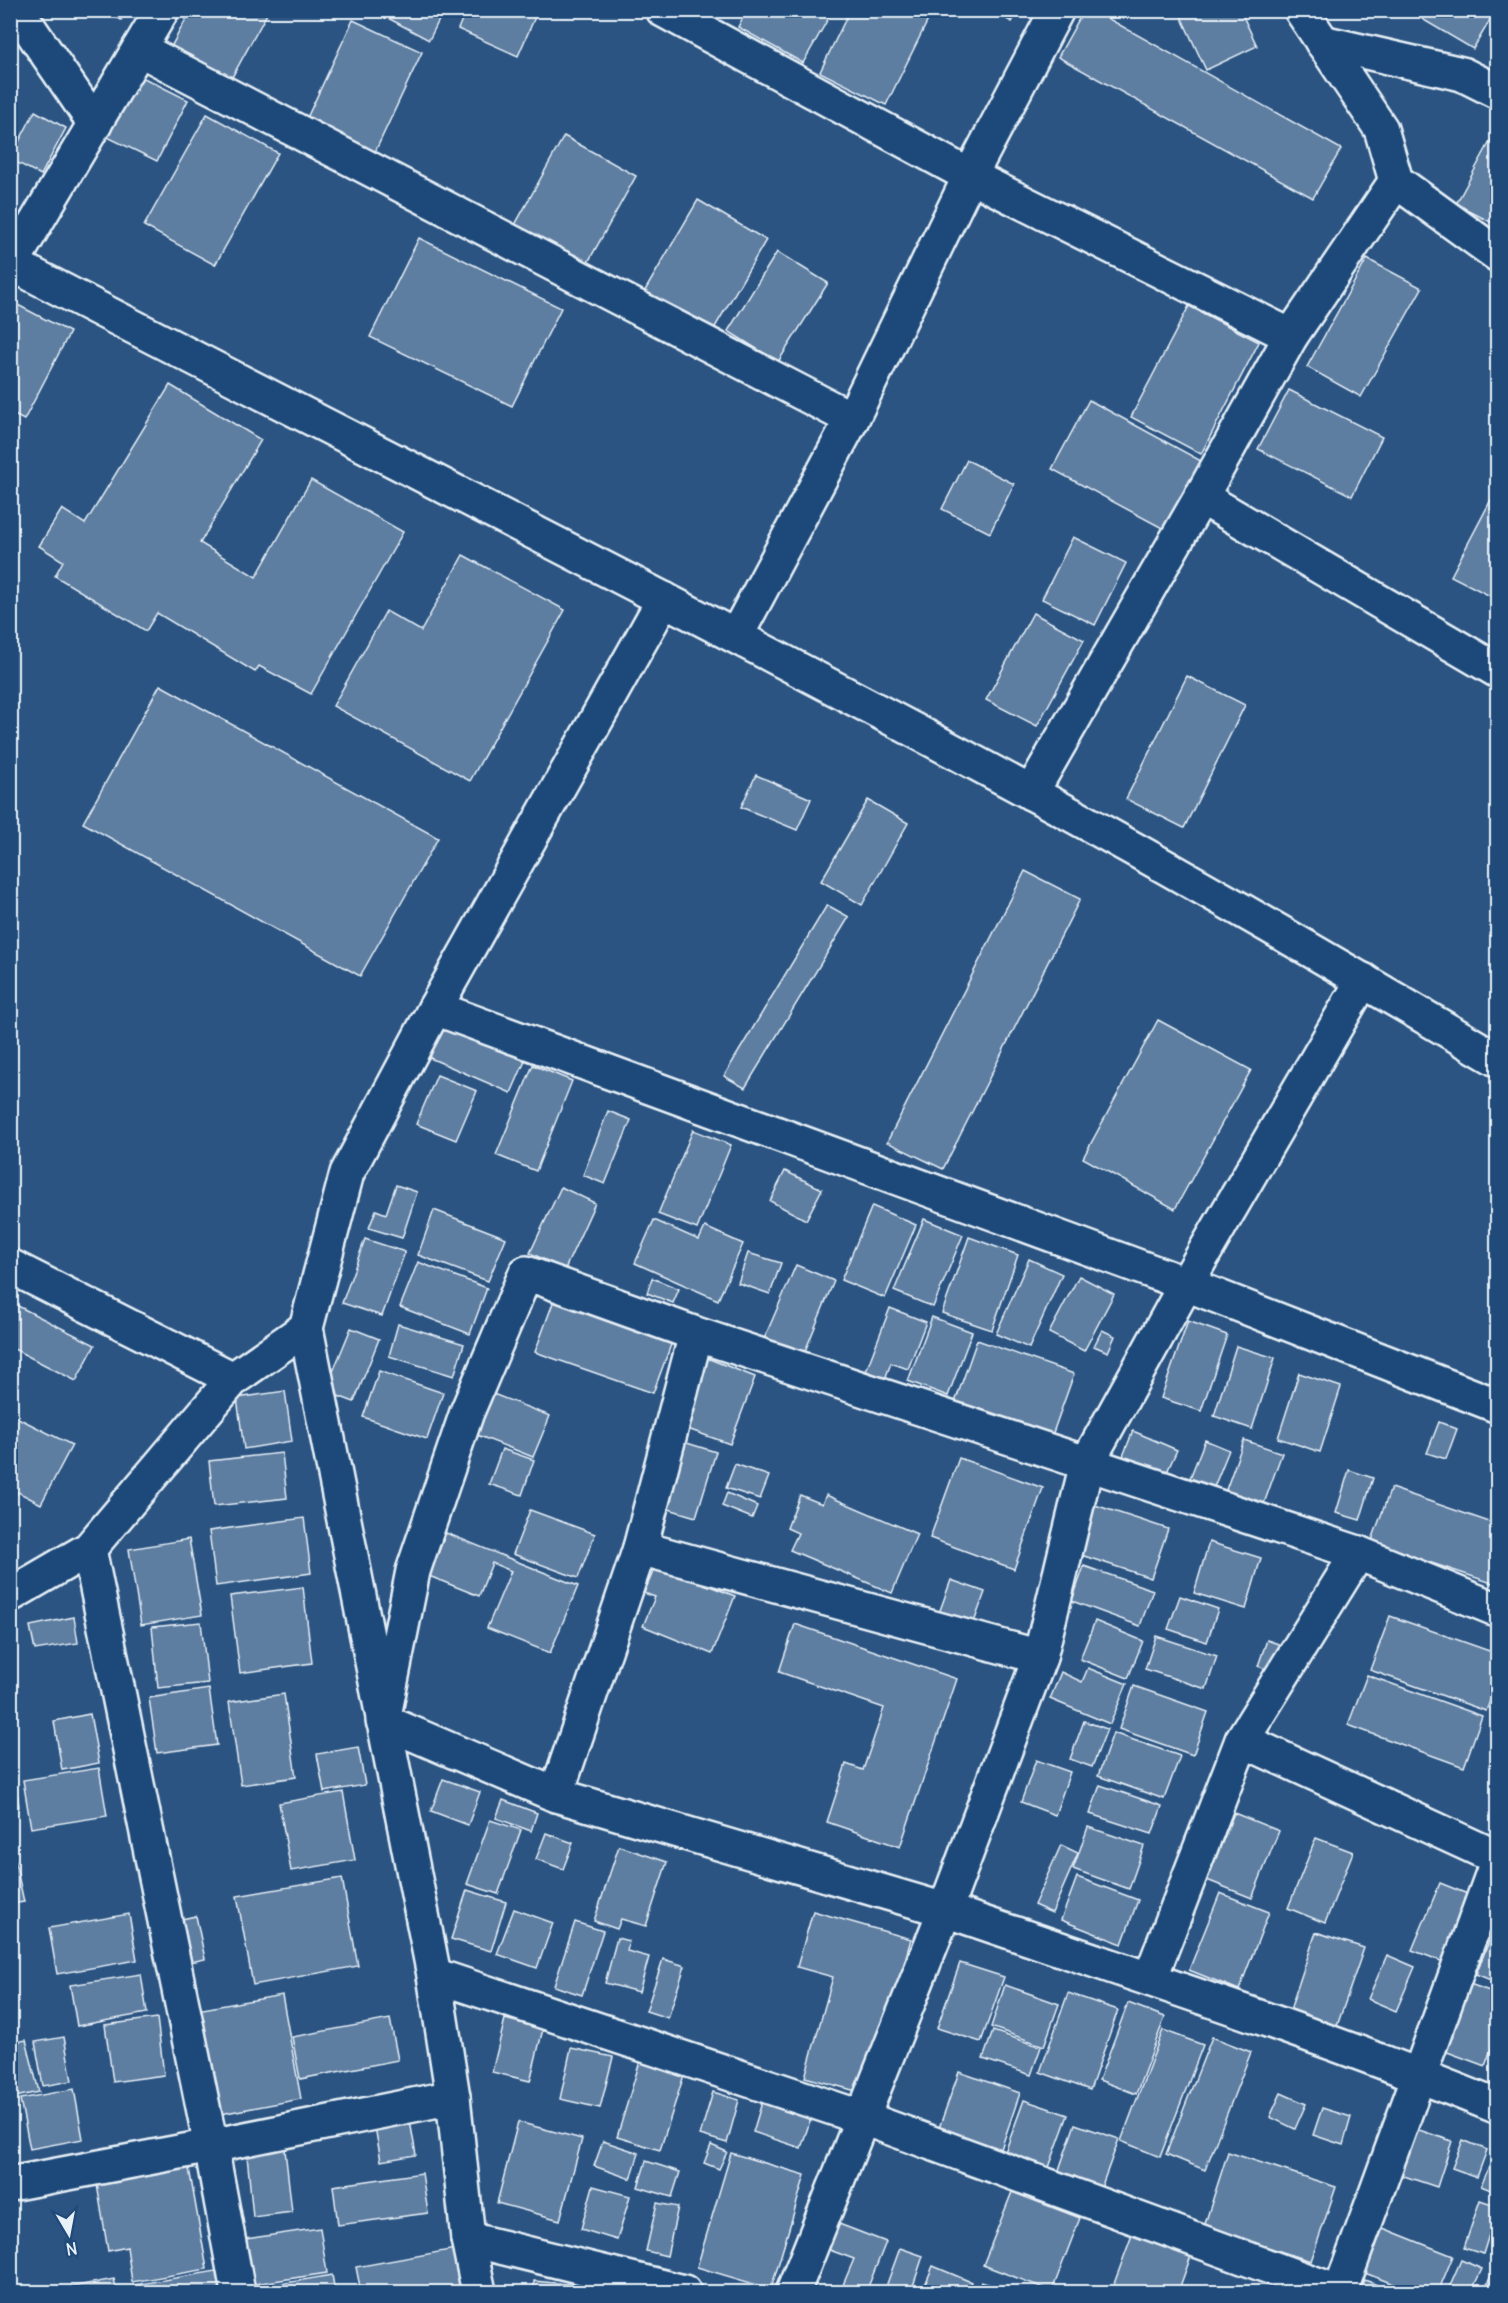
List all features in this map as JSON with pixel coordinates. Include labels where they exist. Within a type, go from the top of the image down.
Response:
[{"type":"street","points":[[17,10],[95,124]]},
{"type":"street","points":[[162,10],[11,263],[736,636],[1031,793],[1364,981],[1497,1060]]},
{"type":"street","points":[[663,10],[970,176],[1291,336]]},
{"type":"street","points":[[736,636],[852,419],[970,176],[1057,10]]},
{"type":"street","points":[[1301,10],[1381,129],[1396,181],[1497,255]]},
{"type":"street","points":[[1322,42],[1462,74],[1497,92]]},
{"type":"street","points":[[139,49],[852,419]]},
{"type":"street","points":[[1031,793],[1291,336],[1396,181]]},
{"type":"street","points":[[1201,497],[1497,671]]},
{"type":"street","points":[[479,2292],[468,2239],[453,2097],[434,1975],[306,1328],[347,1173],[435,1008],[664,600]]},
{"type":"street","points":[[793,2292],[945,1910],[1040,1657],[1087,1463],[1186,1284],[1364,981]]},
{"type":"street","points":[[435,1008],[1186,1284],[1497,1406]]},
{"type":"street","points":[[10,1266],[233,1379]]},
{"type":"street","points":[[383,1720],[413,1571],[467,1412],[526,1273],[696,1334],[1358,1553],[1497,1610]]},
{"type":"street","points":[[10,1595],[89,1550],[233,1379],[306,1328]]},
{"type":"street","points":[[556,1795],[640,1548],[696,1334]]},
{"type":"street","points":[[640,1548],[1040,1657]]},
{"type":"street","points":[[89,1550],[211,2146],[238,2292]]},
{"type":"street","points":[[1150,1979],[1242,1740],[1358,1553]]},
{"type":"street","points":[[383,1720],[556,1795],[945,1910],[1150,1979],[1420,2075],[1497,2107]]},
{"type":"street","points":[[434,1975],[863,2118],[1339,2292],[1420,2075],[1497,1858],[1242,1740]]},
{"type":"street","points":[[10,2184],[453,2097]]},
{"type":"street","points":[[468,2239],[684,2292]]},
{"type":"building","points":[[106,10],[127,10],[121,20]]},
{"type":"building","points":[[191,10],[269,10],[231,79],[171,47]]},
{"type":"building","points":[[373,10],[444,10],[429,40]]},
{"type":"building","points":[[466,10],[538,10],[518,56],[458,29]]},
{"type":"building","points":[[747,10],[833,10],[803,63],[738,27]]},
{"type":"building","points":[[850,10],[933,10],[886,105],[820,72]]},
{"type":"building","points":[[989,10],[1018,10],[1012,22]]},
{"type":"building","points":[[1084,10],[1093,10],[1341,149],[1313,198],[1058,57]]},
{"type":"building","points":[[1178,10],[1240,10],[1257,46],[1206,70]]},
{"type":"building","points":[[1427,10],[1496,10],[1473,49],[1422,19]]},
{"type":"building","points":[[353,20],[422,52],[375,152],[306,120]]},
{"type":"building","points":[[128,70],[188,100],[157,161],[97,132]]},
{"type":"building","points":[[35,111],[66,128],[41,175],[10,159]]},
{"type":"building","points":[[207,114],[278,153],[215,265],[144,226]]},
{"type":"building","points":[[1498,127],[1498,226],[1456,204]]},
{"type":"building","points":[[564,136],[636,176],[582,273],[510,234]]},
{"type":"building","points":[[698,200],[766,240],[711,334],[643,294]]},
{"type":"building","points":[[419,238],[561,308],[512,406],[370,337]]},
{"type":"building","points":[[777,252],[828,283],[778,362],[728,331]]},
{"type":"building","points":[[1367,259],[1422,288],[1361,397],[1307,367]]},
{"type":"building","points":[[10,301],[70,332],[24,420],[10,413]]},
{"type":"building","points":[[1189,306],[1259,342],[1201,454],[1131,417]]},
{"type":"building","points":[[170,385],[261,440],[200,543],[256,577],[311,480],[403,532],[311,694],[259,666],[255,672],[157,613],[146,631],[55,576],[63,561],[39,546],[62,509],[85,524]]},
{"type":"building","points":[[1289,390],[1382,437],[1352,496],[1258,449]]},
{"type":"building","points":[[1089,400],[1201,461],[1164,529],[1052,469]]},
{"type":"building","points":[[967,460],[1014,484],[990,533],[942,509]]},
{"type":"building","points":[[1493,496],[1498,498],[1498,600],[1451,576]]},
{"type":"building","points":[[1073,537],[1126,563],[1095,625],[1042,599]]},
{"type":"building","points":[[463,555],[565,610],[470,781],[333,706],[386,611],[421,631]]},
{"type":"building","points":[[1033,613],[1084,640],[1037,726],[986,700]]},
{"type":"building","points":[[1187,676],[1245,705],[1184,828],[1126,799]]},
{"type":"building","points":[[160,685],[438,838],[360,976],[83,823]]},
{"type":"building","points":[[756,775],[811,799],[797,830],[741,807]]},
{"type":"building","points":[[868,800],[908,823],[862,905],[821,881]]},
{"type":"building","points":[[1025,871],[1080,899],[943,1169],[887,1142]]},
{"type":"building","points":[[827,905],[849,917],[745,1088],[724,1076]]},
{"type":"building","points":[[1158,1020],[1251,1070],[1175,1209],[1083,1158]]},
{"type":"building","points":[[442,1024],[525,1061],[511,1093],[430,1058]]},
{"type":"building","points":[[533,1065],[572,1081],[536,1171],[496,1155]]},
{"type":"building","points":[[437,1075],[477,1091],[456,1140],[416,1124]]},
{"type":"building","points":[[608,1111],[631,1120],[605,1184],[583,1175]]},
{"type":"building","points":[[693,1130],[731,1145],[697,1229],[658,1214]]},
{"type":"building","points":[[785,1171],[822,1189],[806,1220],[770,1201]]},
{"type":"building","points":[[396,1185],[417,1192],[402,1238],[369,1228],[376,1210],[386,1214]]},
{"type":"building","points":[[561,1187],[595,1203],[565,1269],[530,1253]]},
{"type":"building","points":[[872,1206],[916,1225],[885,1298],[841,1280]]},
{"type":"building","points":[[434,1210],[506,1238],[488,1281],[418,1255]]},
{"type":"building","points":[[924,1219],[963,1235],[933,1307],[894,1291]]},
{"type":"building","points":[[654,1220],[699,1240],[705,1227],[743,1244],[718,1300],[635,1263]]},
{"type":"building","points":[[969,1237],[1018,1255],[992,1330],[942,1313]]},
{"type":"building","points":[[365,1239],[405,1252],[382,1316],[342,1303]]},
{"type":"building","points":[[748,1253],[781,1263],[770,1294],[738,1283]]},
{"type":"building","points":[[1029,1259],[1062,1274],[1029,1348],[996,1334]]},
{"type":"building","points":[[418,1262],[487,1288],[470,1334],[400,1307]]},
{"type":"building","points":[[796,1265],[834,1281],[803,1356],[764,1339]]},
{"type":"building","points":[[1079,1276],[1114,1294],[1084,1351],[1049,1333]]},
{"type":"building","points":[[652,1278],[679,1289],[673,1303],[647,1293]]},
{"type":"building","points":[[554,1300],[672,1342],[653,1393],[535,1352]]},
{"type":"building","points":[[10,1302],[95,1345],[76,1381],[10,1347]]},
{"type":"building","points":[[890,1308],[926,1322],[908,1369],[891,1363],[885,1379],[866,1371]]},
{"type":"building","points":[[932,1317],[972,1332],[948,1396],[908,1381]]},
{"type":"building","points":[[1188,1321],[1227,1335],[1201,1411],[1161,1398]]},
{"type":"building","points":[[398,1324],[464,1344],[454,1376],[389,1356]]},
{"type":"building","points":[[351,1328],[379,1339],[354,1402],[325,1391]]},
{"type":"building","points":[[1102,1330],[1115,1336],[1108,1352],[1094,1346]]},
{"type":"building","points":[[977,1340],[1074,1374],[1050,1441],[953,1408]]},
{"type":"building","points":[[1236,1346],[1275,1358],[1252,1429],[1214,1416]]},
{"type":"building","points":[[707,1358],[755,1377],[730,1444],[682,1427]]},
{"type":"building","points":[[379,1371],[443,1393],[427,1439],[363,1417]]},
{"type":"building","points":[[1299,1373],[1341,1387],[1320,1452],[1278,1438]]},
{"type":"building","points":[[285,1391],[292,1441],[244,1449],[237,1398]]},
{"type":"building","points":[[488,1392],[550,1416],[533,1457],[472,1433]]},
{"type":"building","points":[[10,1414],[72,1445],[41,1504],[18,1492],[10,1508]]},
{"type":"building","points":[[1439,1422],[1457,1429],[1446,1459],[1427,1453]]},
{"type":"building","points":[[1133,1431],[1177,1450],[1166,1474],[1123,1456]]},
{"type":"building","points":[[674,1439],[716,1452],[696,1517],[655,1505]]},
{"type":"building","points":[[1205,1440],[1229,1450],[1214,1487],[1190,1478]]},
{"type":"building","points":[[1244,1440],[1282,1453],[1261,1512],[1223,1498]]},
{"type":"building","points":[[502,1449],[534,1460],[522,1495],[489,1484]]},
{"type":"building","points":[[282,1453],[287,1498],[214,1506],[209,1461]]},
{"type":"building","points":[[959,1458],[1043,1488],[1014,1569],[930,1538]]},
{"type":"building","points":[[735,1464],[769,1476],[760,1499],[726,1488]]},
{"type":"building","points":[[1349,1470],[1373,1478],[1360,1520],[1336,1513]]},
{"type":"building","points":[[1391,1488],[1498,1525],[1498,1585],[1371,1543]]},
{"type":"building","points":[[727,1493],[757,1506],[752,1518],[722,1506]]},
{"type":"building","points":[[800,1495],[822,1504],[826,1495],[917,1534],[892,1593],[790,1550],[798,1533],[787,1528]]},
{"type":"building","points":[[1092,1504],[1168,1529],[1151,1578],[1075,1553]]},
{"type":"building","points":[[530,1510],[595,1534],[578,1578],[513,1554]]},
{"type":"building","points":[[304,1518],[311,1573],[216,1586],[209,1531]]},
{"type":"building","points":[[446,1533],[578,1586],[550,1653],[487,1628],[511,1571],[492,1563],[479,1596],[429,1576]]},
{"type":"building","points":[[189,1539],[202,1615],[141,1625],[129,1549]]},
{"type":"building","points":[[1209,1542],[1261,1558],[1246,1609],[1194,1593]]},
{"type":"building","points":[[656,1565],[735,1596],[712,1654],[643,1626],[655,1597],[644,1593]]},
{"type":"building","points":[[1084,1566],[1153,1590],[1140,1626],[1072,1601]]},
{"type":"building","points":[[951,1580],[985,1592],[973,1625],[939,1613]]},
{"type":"building","points":[[303,1587],[312,1663],[240,1673],[230,1596]]},
{"type":"building","points":[[1180,1596],[1218,1609],[1207,1642],[1168,1629]]},
{"type":"building","points":[[1390,1616],[1498,1654],[1498,1680],[1486,1711],[1370,1670]]},
{"type":"building","points":[[74,1617],[78,1643],[35,1650],[30,1626]]},
{"type":"building","points":[[1095,1621],[1143,1641],[1128,1678],[1080,1659]]},
{"type":"building","points":[[201,1622],[208,1683],[158,1688],[152,1627]]},
{"type":"building","points":[[795,1624],[957,1679],[900,1847],[827,1822],[846,1764],[863,1770],[884,1708],[779,1672]]},
{"type":"building","points":[[1156,1636],[1217,1656],[1206,1689],[1145,1669]]},
{"type":"building","points":[[1267,1640],[1284,1646],[1274,1672],[1258,1666]]},
{"type":"building","points":[[10,1667],[17,1713],[10,1714]]},
{"type":"building","points":[[1088,1668],[1127,1684],[1110,1724],[1050,1699],[1061,1672],[1082,1682]]},
{"type":"building","points":[[1367,1675],[1482,1716],[1464,1767],[1348,1725]]},
{"type":"building","points":[[1134,1686],[1208,1712],[1193,1755],[1119,1729]]},
{"type":"building","points":[[209,1689],[217,1745],[157,1753],[149,1698]]},
{"type":"building","points":[[284,1694],[296,1777],[241,1785],[229,1702]]},
{"type":"building","points":[[90,1714],[99,1763],[62,1770],[54,1721]]},
{"type":"building","points":[[1084,1721],[1107,1729],[1092,1767],[1070,1759]]},
{"type":"building","points":[[1113,1733],[1180,1756],[1164,1799],[1098,1776]]},
{"type":"building","points":[[358,1747],[365,1785],[324,1792],[317,1754]]},
{"type":"building","points":[[10,1758],[13,1758],[19,1807],[10,1808]]},
{"type":"building","points":[[1036,1760],[1070,1772],[1055,1815],[1021,1802]]},
{"type":"building","points":[[99,1768],[107,1816],[31,1828],[23,1780]]},
{"type":"building","points":[[443,1779],[480,1792],[468,1825],[431,1811]]},
{"type":"building","points":[[1100,1785],[1162,1806],[1152,1834],[1090,1814]]},
{"type":"building","points":[[343,1792],[355,1860],[291,1871],[279,1803]]},
{"type":"building","points":[[503,1800],[537,1813],[531,1831],[496,1818]]},
{"type":"building","points":[[1234,1813],[1279,1831],[1252,1898],[1207,1880]]},
{"type":"building","points":[[490,1820],[521,1830],[498,1894],[467,1884]]},
{"type":"building","points":[[1088,1827],[1144,1846],[1129,1889],[1073,1869]]},
{"type":"building","points":[[546,1833],[573,1843],[563,1869],[536,1859]]},
{"type":"building","points":[[1316,1838],[1353,1852],[1325,1923],[1288,1908]]},
{"type":"building","points":[[1061,1845],[1078,1853],[1052,1913],[1034,1905]]},
{"type":"building","points":[[619,1846],[667,1862],[646,1926],[621,1919],[617,1929],[594,1921]]},
{"type":"building","points":[[14,1856],[24,1902],[10,1904],[10,1857]]},
{"type":"building","points":[[1077,1877],[1138,1900],[1122,1944],[1061,1920]]},
{"type":"building","points":[[342,1878],[358,1966],[253,1985],[237,1896]]},
{"type":"building","points":[[1440,1883],[1475,1897],[1449,1964],[1412,1950]]},
{"type":"building","points":[[467,1890],[506,1902],[491,1951],[451,1939]]},
{"type":"building","points":[[1220,1893],[1269,1912],[1239,1990],[1189,1970]]},
{"type":"building","points":[[514,1909],[553,1923],[537,1968],[497,1954]]},
{"type":"building","points":[[813,1911],[911,1939],[867,2094],[805,2077],[833,1977],[797,1967]]},
{"type":"building","points":[[129,1914],[137,1960],[57,1974],[49,1928]]},
{"type":"building","points":[[196,1916],[205,1959],[181,1964],[172,1921]]},
{"type":"building","points":[[1498,1919],[1498,1983],[1476,1974]]},
{"type":"building","points":[[575,1922],[603,1931],[582,1995],[554,1986]]},
{"type":"building","points":[[1316,1932],[1364,1948],[1337,2026],[1290,2010]]},
{"type":"building","points":[[617,1938],[629,1941],[627,1951],[649,1957],[639,1992],[605,1983]]},
{"type":"building","points":[[1387,1955],[1415,1967],[1396,2011],[1368,1999]]},
{"type":"building","points":[[663,1959],[685,1966],[668,2018],[646,2011]]},
{"type":"building","points":[[960,1963],[1004,1977],[981,2042],[937,2028]]},
{"type":"building","points":[[141,1974],[147,2013],[77,2026],[70,1985]]},
{"type":"building","points":[[1467,1983],[1498,1994],[1498,2030],[1485,2066],[1442,2050]]},
{"type":"building","points":[[1005,1985],[1059,2004],[1044,2046],[991,2027]]},
{"type":"building","points":[[1068,1993],[1118,2010],[1090,2090],[1040,2072]]},
{"type":"building","points":[[282,1995],[301,2099],[215,2115],[197,2010]]},
{"type":"building","points":[[1128,2003],[1165,2017],[1136,2094],[1099,2080]]},
{"type":"building","points":[[157,2018],[164,2075],[113,2082],[105,2025]]},
{"type":"building","points":[[390,2019],[398,2060],[300,2079],[292,2037]]},
{"type":"building","points":[[505,2019],[543,2029],[530,2081],[492,2072]]},
{"type":"building","points":[[1163,2030],[1203,2045],[1160,2157],[1121,2141]]},
{"type":"building","points":[[993,2031],[1041,2047],[1031,2075],[983,2059]]},
{"type":"building","points":[[64,2037],[72,2081],[43,2086],[35,2042]]},
{"type":"building","points":[[1212,2037],[1251,2052],[1205,2170],[1166,2154]]},
{"type":"building","points":[[26,2040],[39,2092],[10,2098],[10,2043]]},
{"type":"building","points":[[571,2048],[613,2057],[600,2108],[560,2099]]},
{"type":"building","points":[[641,2058],[685,2072],[660,2150],[617,2137]]},
{"type":"building","points":[[959,2072],[1020,2093],[1001,2149],[939,2128]]},
{"type":"building","points":[[74,2089],[83,2139],[30,2149],[20,2099]]},
{"type":"building","points":[[713,2092],[739,2100],[727,2143],[700,2135]]},
{"type":"building","points":[[1281,2093],[1306,2104],[1295,2129],[1270,2117]]},
{"type":"building","points":[[763,2099],[812,2115],[801,2148],[753,2132]]},
{"type":"building","points":[[1024,2100],[1068,2115],[1048,2170],[1004,2155]]},
{"type":"building","points":[[1322,2108],[1351,2117],[1343,2145],[1313,2135]]},
{"type":"building","points":[[409,2115],[416,2155],[381,2161],[374,2121]]},
{"type":"building","points":[[518,2122],[582,2139],[560,2220],[497,2203]]},
{"type":"building","points":[[1075,2124],[1119,2139],[1097,2199],[1054,2184]]},
{"type":"building","points":[[1416,2129],[1452,2141],[1437,2187],[1401,2175]]},
{"type":"building","points":[[1463,2140],[1487,2150],[1477,2177],[1452,2168]]},
{"type":"building","points":[[284,2141],[292,2212],[253,2217],[246,2145]]},
{"type":"building","points":[[603,2141],[639,2153],[631,2179],[594,2166]]},
{"type":"building","points":[[711,2145],[727,2152],[719,2169],[704,2163]]},
{"type":"building","points":[[1498,2146],[1498,2193],[1481,2186]]},
{"type":"building","points":[[1228,2152],[1336,2187],[1311,2261],[1204,2227]]},
{"type":"building","points":[[731,2153],[805,2175],[771,2289],[697,2267]]},
{"type":"building","points":[[187,2157],[207,2269],[132,2282],[127,2247],[108,2251],[95,2172]]},
{"type":"building","points":[[646,2161],[680,2172],[672,2197],[638,2187]]},
{"type":"building","points":[[422,2173],[428,2213],[338,2225],[333,2186]]},
{"type":"building","points":[[593,2186],[630,2196],[617,2240],[581,2229]]},
{"type":"building","points":[[1012,2192],[1080,2218],[1052,2291],[983,2265]]},
{"type":"building","points":[[1480,2200],[1498,2206],[1483,2254],[1464,2248]]},
{"type":"building","points":[[657,2203],[678,2207],[667,2256],[646,2251]]},
{"type":"building","points":[[826,2219],[886,2242],[866,2292],[840,2292],[854,2259],[816,2245]]},
{"type":"building","points":[[320,2228],[327,2273],[240,2286],[232,2241]]},
{"type":"building","points":[[1383,2228],[1453,2256],[1438,2292],[1414,2292],[1365,2273]]},
{"type":"building","points":[[1132,2235],[1191,2256],[1178,2292],[1111,2292]]},
{"type":"building","points":[[900,2248],[923,2256],[911,2292],[884,2292]]},
{"type":"building","points":[[455,2249],[463,2292],[361,2292],[356,2267]]},
{"type":"building","points":[[1461,2260],[1482,2269],[1471,2292],[1447,2292]]},
{"type":"building","points":[[933,2266],[971,2282],[966,2292],[922,2292]]},
{"type":"building","points":[[216,2271],[220,2292],[135,2292],[134,2285]]},
{"type":"building","points":[[1492,2273],[1498,2275],[1498,2292],[1484,2292]]},
{"type":"building","points":[[332,2275],[335,2292],[244,2292],[244,2290]]},
{"type":"building","points":[[114,2279],[117,2292],[55,2292],[54,2290]]},
{"type":"building","points":[[1365,2280],[1394,2292],[1359,2292]]},
{"type":"building","points":[[534,2281],[576,2285],[575,2292],[533,2292]]},
{"type":"building","points":[[981,2282],[1014,2292],[977,2292]]},
{"type":"building","points":[[584,2284],[614,2292],[582,2292]]}]
